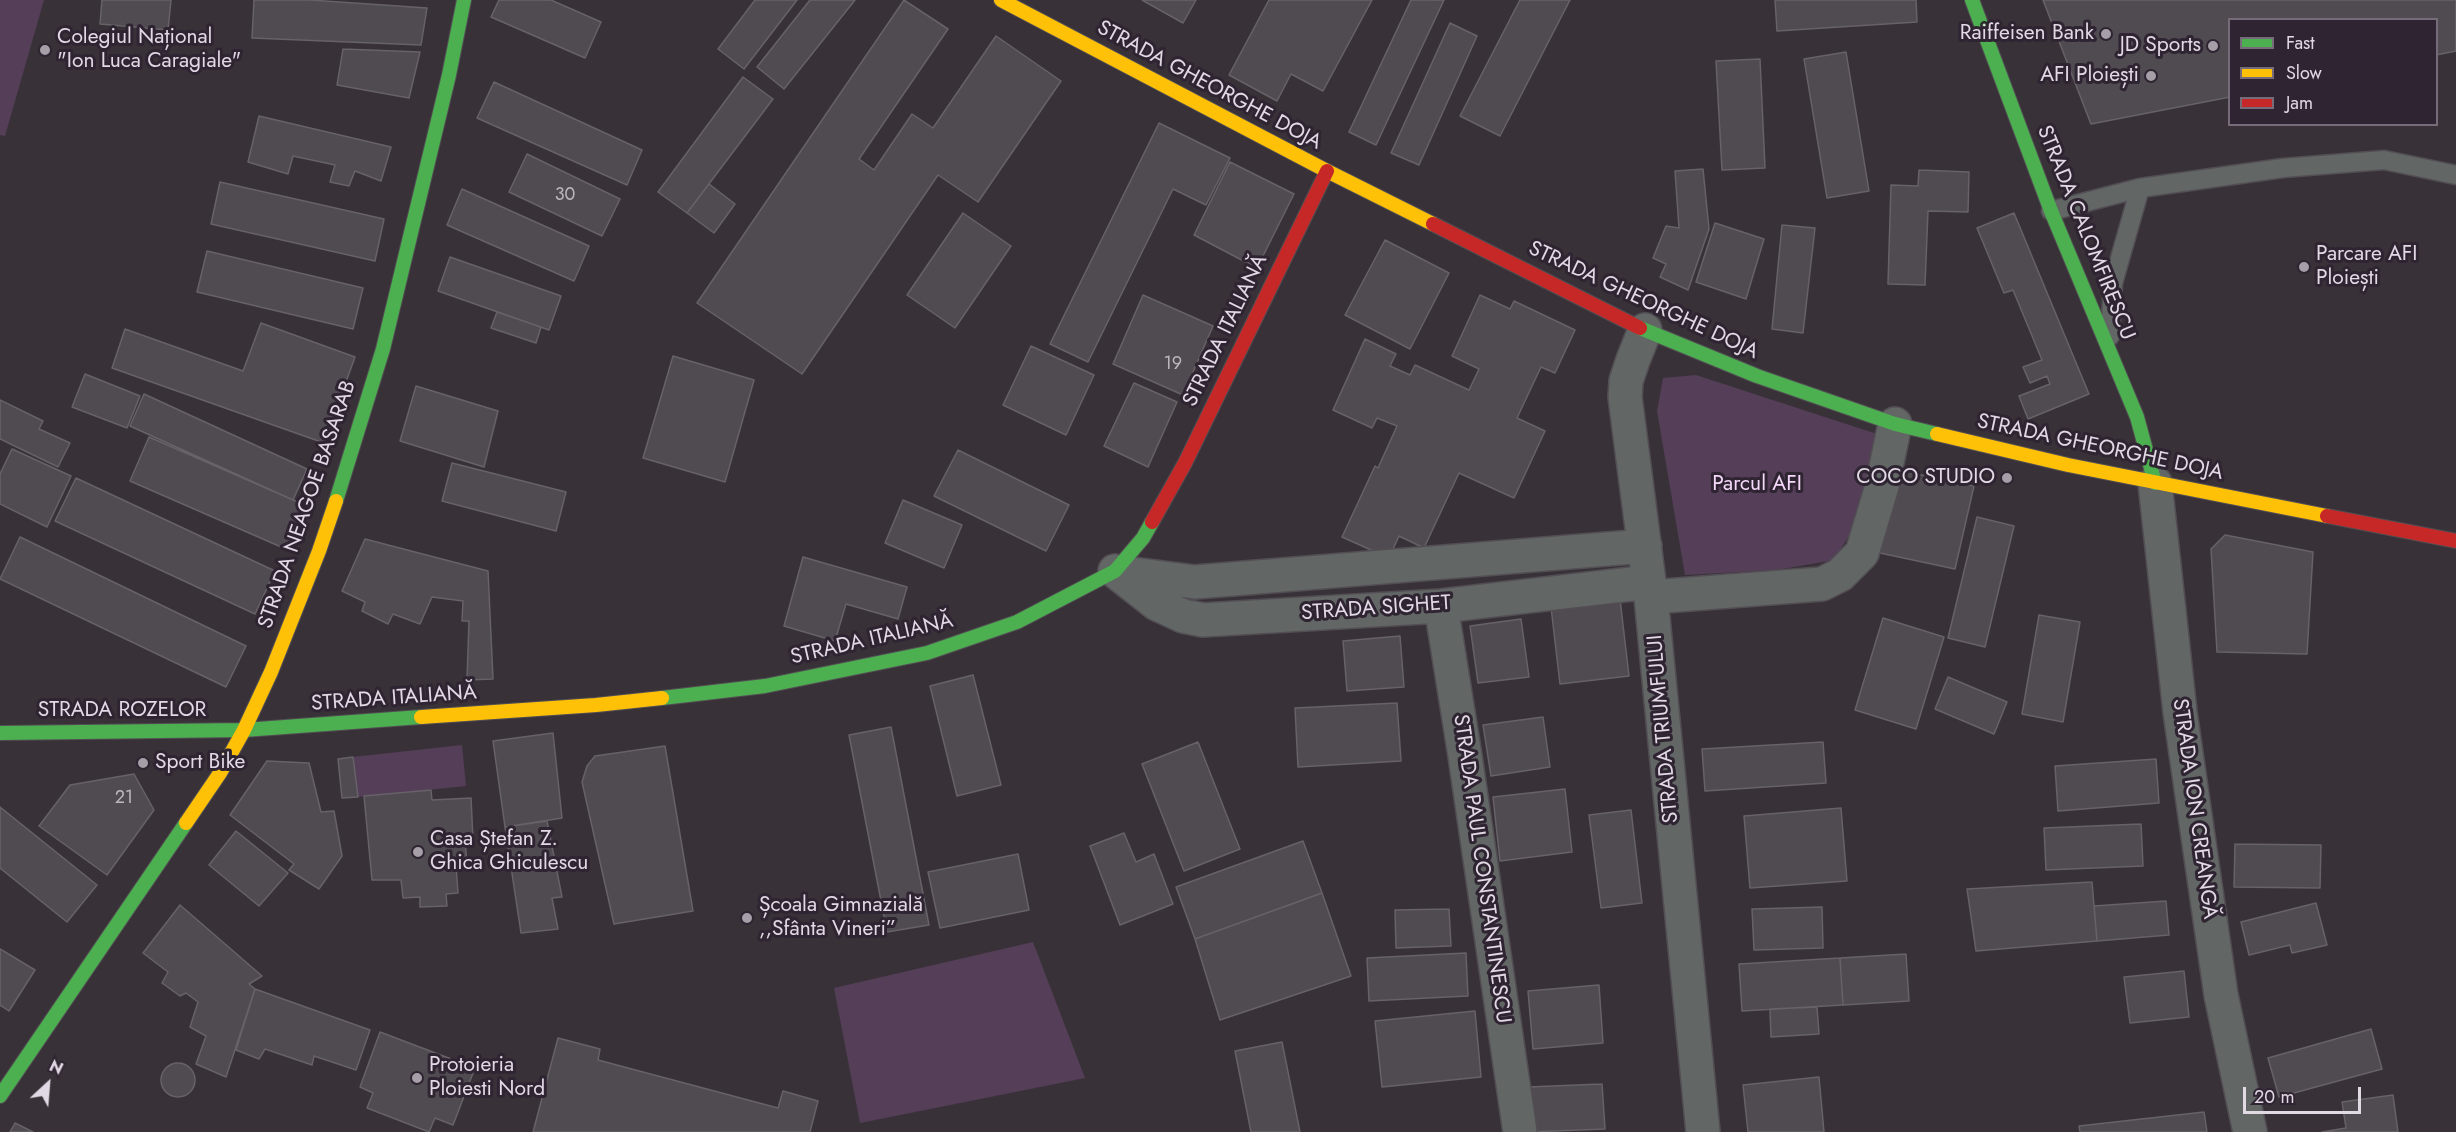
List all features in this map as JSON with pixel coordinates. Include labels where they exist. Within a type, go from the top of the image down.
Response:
[{"type":"main road","name":"STRADA NEAGOE BASARAB","points":[[0,1096],[207,792],[244,730],[298,608],[352,454],[383,349],[418,210],[464,0]]},
{"type":"main road","name":"STRADA GHEORGHE DOJA","points":[[1001,0],[1327,171],[1645,330],[1757,376],[1895,424],[2068,465],[2456,541]]},
{"type":"main road","name":"STRADA CALOMFIRESCU","points":[[1972,0],[2051,211],[2138,417],[2155,483]]},
{"type":"main road","name":"STRADA ITALIANĂ","points":[[244,730],[596,705],[765,686],[927,653],[1017,622],[1115,571],[1143,538],[1185,463],[1327,171]]},
{"type":"main road","name":"STRADA ROZELOR","points":[[0,732],[244,730]]},
{"type":"street","name":"STRADA TRIUMFULUI","points":[[1645,330],[1626,381],[1625,397],[1650,590],[1703,1132]]},
{"type":"street","name":"STRADA SIGHET","points":[[1115,571],[1157,604],[1183,616],[1203,620],[1441,606],[1650,590],[1822,584],[1840,575],[1862,553],[1882,486],[1895,424]]},
{"type":"street","name":"STRADA ION CREANGĂ","points":[[2155,483],[2180,712],[2221,995],[2250,1132]]},
{"type":"street","points":[[1115,571],[1195,582],[1645,546]]},
{"type":"street","name":"STRADA PAUL CONSTANTINESCU","points":[[1441,606],[1520,1132]]},
{"type":"lane","points":[[2051,211],[2140,188],[2283,168],[2384,160],[2456,175]]},
{"type":"lane","points":[[2109,346],[2113,283],[2140,188]]},
{"type":"green space","points":[[0,0],[44,0],[5,136],[0,135]]},
{"type":"green space","name":"Parcul AFI","points":[[1696,375],[1877,434],[1862,515],[1834,560],[1777,570],[1685,575],[1657,411],[1663,378]]},
{"type":"green space","points":[[462,745],[466,786],[358,797],[353,757]]},
{"type":"green space","points":[[1033,942],[1085,1078],[860,1123],[834,988]]},
{"type":"building","points":[[102,0],[171,0],[168,30],[100,24]]},
{"type":"building","points":[[254,0],[310,0],[427,8],[421,45],[252,38]]},
{"type":"building","points":[[499,0],[551,0],[601,22],[585,58],[491,17]]},
{"type":"building","points":[[755,0],[797,0],[744,69],[718,49]]},
{"type":"building","points":[[810,0],[855,0],[784,89],[757,67]]},
{"type":"building","points":[[904,0],[948,29],[859,159],[874,170],[912,114],[933,128],[996,36],[1061,81],[978,202],[938,175],[802,374],[697,303]]},
{"type":"building","points":[[1142,0],[1196,0],[1183,23]]},
{"type":"building","points":[[1269,0],[1372,0],[1323,91],[1291,74],[1277,101],[1229,75]]},
{"type":"building","points":[[1411,0],[1444,0],[1376,145],[1349,132]]},
{"type":"building","points":[[1520,0],[1570,0],[1500,136],[1460,116]]},
{"type":"building","points":[[1775,0],[1916,0],[1917,22],[1777,31]]},
{"type":"building","name":"AFI Ploiești","points":[[2043,0],[2456,0],[2456,51],[2438,55],[2438,18],[2228,18],[2228,97],[2091,124]]},
{"type":"building","points":[[1450,23],[1477,36],[1419,165],[1391,153]]},
{"type":"building","points":[[343,49],[420,52],[409,98],[337,85]]},
{"type":"building","points":[[1846,52],[1869,191],[1827,198],[1804,59]]},
{"type":"building","points":[[1760,59],[1765,168],[1722,170],[1716,61]]},
{"type":"building","points":[[743,77],[773,99],[687,213],[658,192]]},
{"type":"building","points":[[494,82],[642,150],[627,185],[477,118]]},
{"type":"building","points":[[259,116],[391,147],[381,181],[355,171],[349,186],[330,182],[335,165],[293,156],[288,174],[248,162]]},
{"type":"building","points":[[1159,123],[1230,158],[1206,205],[1173,189],[1088,362],[1050,344]]},
{"type":"building","points":[[527,154],[620,199],[602,236],[509,192]]},
{"type":"building","points":[[1230,162],[1294,194],[1257,268],[1194,235]]},
{"type":"building","points":[[1703,169],[1709,229],[1688,290],[1660,277],[1666,264],[1653,258],[1666,226],[1679,228],[1675,171]]},
{"type":"building","points":[[1919,170],[1969,172],[1968,212],[1928,211],[1925,285],[1888,284],[1891,185],[1918,186]]},
{"type":"building","points":[[220,182],[384,219],[375,261],[211,224]]},
{"type":"building","points":[[709,184],[735,204],[714,233],[687,213]]},
{"type":"building","points":[[462,189],[589,246],[574,281],[447,225]]},
{"type":"building","points":[[963,213],[1011,246],[955,328],[907,295]]},
{"type":"building","points":[[2014,213],[2089,394],[2028,419],[2019,396],[2050,384],[2047,376],[2030,383],[2023,367],[2042,360],[2013,290],[2004,293],[1977,228]]},
{"type":"building","points":[[1715,223],[1764,239],[1746,299],[1696,282]]},
{"type":"building","points":[[1782,225],[1815,228],[1803,333],[1772,329]]},
{"type":"building","points":[[1385,240],[1449,273],[1410,349],[1345,315]]},
{"type":"building","points":[[207,251],[363,288],[353,329],[197,292]]},
{"type":"building","points":[[450,257],[561,296],[549,330],[438,291]]},
{"type":"building","points":[[1143,295],[1213,326],[1183,395],[1113,364]]},
{"type":"building","points":[[1480,295],[1510,309],[1514,301],[1575,330],[1555,373],[1541,367],[1517,418],[1545,431],[1514,498],[1459,473],[1424,548],[1399,536],[1389,558],[1342,537],[1375,466],[1378,468],[1397,426],[1377,418],[1372,428],[1333,410],[1365,339],[1396,354],[1390,366],[1410,375],[1415,365],[1469,390],[1479,369],[1452,356]]},
{"type":"building","points":[[497,312],[541,327],[536,343],[491,328]]},
{"type":"building","points":[[261,323],[355,357],[324,443],[112,368],[125,329],[243,371]]},
{"type":"building","points":[[1031,346],[1094,375],[1066,435],[1003,405]]},
{"type":"building","points":[[673,356],[754,380],[725,482],[643,458]]},
{"type":"building","points":[[85,374],[140,396],[127,428],[72,407]]},
{"type":"building","points":[[1134,383],[1177,402],[1148,467],[1104,446]]},
{"type":"building","points":[[416,386],[498,411],[484,467],[400,441]]},
{"type":"building","points":[[144,394],[307,469],[293,500],[130,426]]},
{"type":"building","points":[[0,400],[43,421],[39,429],[70,443],[58,467],[0,439]]},
{"type":"building","points":[[149,437],[307,506],[288,550],[130,481]]},
{"type":"building","points":[[12,449],[71,476],[47,527],[0,504],[0,474]]},
{"type":"building","points":[[958,450],[1069,505],[1046,551],[934,496]]},
{"type":"building","points":[[452,463],[566,492],[556,531],[442,501]]},
{"type":"building","points":[[1898,470],[1974,486],[1955,569],[1880,553]]},
{"type":"building","points":[[76,478],[275,571],[255,614],[55,521]]},
{"type":"building","points":[[903,500],[962,525],[944,568],[885,543]]},
{"type":"building","points":[[1977,517],[2014,526],[1985,647],[1948,638]]},
{"type":"building","points":[[2225,535],[2313,552],[2307,654],[2217,652],[2211,549]]},
{"type":"building","points":[[20,537],[246,646],[226,687],[0,579]]},
{"type":"building","points":[[365,539],[488,571],[493,679],[467,680],[469,621],[462,621],[463,601],[432,597],[420,624],[393,614],[388,624],[362,611],[365,602],[342,591]]},
{"type":"building","points":[[803,557],[907,587],[898,619],[846,604],[835,641],[784,626]]},
{"type":"building","points":[[1620,599],[1629,676],[1560,684],[1551,607]]},
{"type":"building","points":[[2039,615],[2080,622],[2063,722],[2022,714]]},
{"type":"building","points":[[1883,618],[1944,637],[1916,729],[1855,710]]},
{"type":"building","points":[[1521,619],[1529,677],[1478,683],[1470,626]]},
{"type":"building","points":[[1400,636],[1404,687],[1347,691],[1343,641]]},
{"type":"building","points":[[973,675],[1001,785],[957,796],[930,686]]},
{"type":"building","points":[[1948,677],[2007,702],[1994,734],[1935,709]]},
{"type":"building","points":[[1397,703],[1401,761],[1298,767],[1295,708]]},
{"type":"building","points":[[1543,717],[1550,767],[1491,776],[1483,725]]},
{"type":"building","points":[[891,727],[929,925],[887,932],[849,735]]},
{"type":"building","points":[[553,733],[562,818],[505,827],[493,741]]},
{"type":"building","points":[[1198,742],[1240,849],[1184,871],[1142,764]]},
{"type":"building","points":[[1823,742],[1826,783],[1705,791],[1702,749]]},
{"type":"building","points":[[665,746],[693,911],[614,924],[582,782],[587,766],[595,756]]},
{"type":"building","points":[[353,757],[358,797],[342,798],[338,759]]},
{"type":"building","points":[[2156,759],[2159,803],[2058,811],[2055,766]]},
{"type":"building","points":[[267,761],[309,763],[321,812],[334,811],[342,856],[319,889],[289,870],[294,864],[230,815]]},
{"type":"building","points":[[134,774],[154,810],[107,875],[39,826],[70,785]]},
{"type":"building","points":[[1565,789],[1572,852],[1500,861],[1493,797]]},
{"type":"building","name":"Casa Ștefan Z. Ghica Ghiculescu","points":[[431,790],[432,800],[471,798],[473,839],[465,840],[467,865],[456,866],[458,893],[446,894],[447,906],[420,907],[420,897],[403,898],[401,880],[372,880],[364,796]]},
{"type":"building","points":[[0,807],[97,885],[67,922],[0,868]]},
{"type":"building","points":[[1841,808],[1847,881],[1750,888],[1744,816]]},
{"type":"building","points":[[1631,810],[1642,903],[1601,908],[1589,815]]},
{"type":"building","points":[[547,821],[562,897],[552,898],[558,929],[521,933],[505,827]]},
{"type":"building","points":[[2141,824],[2143,866],[2046,870],[2044,828]]},
{"type":"building","points":[[236,831],[288,873],[259,906],[209,865]]},
{"type":"building","points":[[1124,833],[1136,862],[1154,854],[1173,904],[1120,925],[1090,846]]},
{"type":"building","points":[[1303,841],[1322,893],[1195,939],[1176,887]]},
{"type":"building","points":[[2235,844],[2321,845],[2320,888],[2234,887]]},
{"type":"building","points":[[1018,854],[1029,910],[940,928],[928,872]]},
{"type":"building","points":[[2092,882],[2097,941],[1976,951],[1967,889]]},
{"type":"building","points":[[1322,893],[1351,976],[1220,1020],[1195,939]]},
{"type":"building","points":[[2166,901],[2169,935],[2097,941],[2094,906]]},
{"type":"building","points":[[2316,903],[2327,945],[2292,953],[2290,945],[2249,955],[2241,922]]},
{"type":"building","points":[[180,905],[262,976],[249,984],[255,989],[226,1077],[196,1064],[206,1036],[190,1027],[198,1002],[186,993],[180,996],[162,983],[168,972],[143,953]]},
{"type":"building","points":[[1822,907],[1823,948],[1754,950],[1752,909]]},
{"type":"building","points":[[1449,909],[1451,946],[1396,948],[1395,910]]},
{"type":"building","points":[[0,949],[35,970],[9,1011],[0,1005]]},
{"type":"building","points":[[1466,953],[1468,996],[1369,1001],[1367,958]]},
{"type":"building","points":[[1906,954],[1909,1001],[1843,1005],[1840,958]]},
{"type":"building","points":[[1840,958],[1843,1005],[1742,1011],[1739,964]]},
{"type":"building","points":[[2184,971],[2189,1017],[2130,1023],[2124,977]]},
{"type":"building","points":[[1599,985],[1603,1043],[1533,1049],[1528,991]]},
{"type":"building","points":[[255,989],[370,1030],[356,1070],[314,1056],[312,1065],[265,1049],[259,1059],[236,1050]]},
{"type":"building","points":[[1817,1007],[1819,1034],[1771,1037],[1770,1009]]},
{"type":"building","points":[[1475,1011],[1481,1077],[1382,1087],[1375,1021]]},
{"type":"building","points":[[2371,1029],[2382,1069],[2279,1097],[2268,1058]]},
{"type":"building","name":"Protoieria Ploiesti Nord","points":[[380,1032],[475,1068],[453,1125],[435,1118],[429,1132],[367,1108],[373,1093],[360,1087]]},
{"type":"building","points":[[558,1038],[600,1049],[598,1060],[778,1108],[783,1091],[818,1101],[810,1132],[533,1132]]},
{"type":"building","points":[[1282,1042],[1300,1132],[1251,1132],[1235,1051]]},
{"type":"building","points":[[178,1063],[190,1068],[195,1080],[190,1092],[178,1097],[166,1092],[161,1080],[166,1068]]},
{"type":"building","points":[[1819,1077],[1824,1132],[1748,1132],[1743,1085]]},
{"type":"building","points":[[1602,1084],[1605,1129],[1529,1132],[1528,1087]]},
{"type":"building","points":[[2393,1095],[2398,1132],[2322,1132],[2346,1128],[2342,1102]]},
{"type":"building","points":[[2204,1112],[2207,1132],[2080,1132],[2079,1126]]},
{"type":"building","points":[[15,1123],[33,1132],[10,1132]]},
{"type":"traffic: fast","points":[[336,501],[383,349],[449,75],[464,0]]},
{"type":"traffic: fast","points":[[1972,0],[2051,211],[2137,417],[2155,483]]},
{"type":"traffic: fast","points":[[1640,328],[1757,376],[1895,424],[1937,434]]},
{"type":"traffic: fast","points":[[662,698],[765,686],[927,653],[1017,622],[1115,571],[1143,538],[1152,522]]},
{"type":"traffic: fast","points":[[0,733],[244,730],[421,717]]},
{"type":"traffic: fast","points":[[0,1096],[186,823]]},
{"type":"traffic: slow","points":[[1001,0],[1433,224]]},
{"type":"traffic: slow","points":[[1937,434],[2068,465],[2327,516]]},
{"type":"traffic: slow","points":[[186,823],[220,773],[244,730],[271,672],[319,551],[336,501]]},
{"type":"traffic: slow","points":[[421,717],[662,698]]},
{"type":"traffic: jam","points":[[1152,522],[1185,463],[1327,171]]},
{"type":"traffic: jam","points":[[1433,224],[1640,328]]},
{"type":"traffic: jam","points":[[2327,516],[2456,541]]},
{"type":"place","name":"Raiffeisen Bank","points":[[2106,34]]},
{"type":"place","name":"JD Sports","points":[[2213,46]]},
{"type":"place","name":"Colegiul Național \"Ion Luca Caragiale\"","points":[[45,50]]},
{"type":"place","name":"AFI Ploiești","points":[[2151,76]]},
{"type":"place","name":"Parcare AFI Ploiești","points":[[2304,267]]},
{"type":"place","name":"COCO STUDIO","points":[[2007,478]]},
{"type":"place","name":"Sport Bike","points":[[143,763]]},
{"type":"place","name":"Casa Ștefan Z. Ghica Ghiculescu","points":[[418,852]]},
{"type":"place","name":"Școala Gimnazială ,,Sfânta Vineri”","points":[[747,918]]},
{"type":"place","name":"Protoieria Ploiesti Nord","points":[[417,1078]]}]
